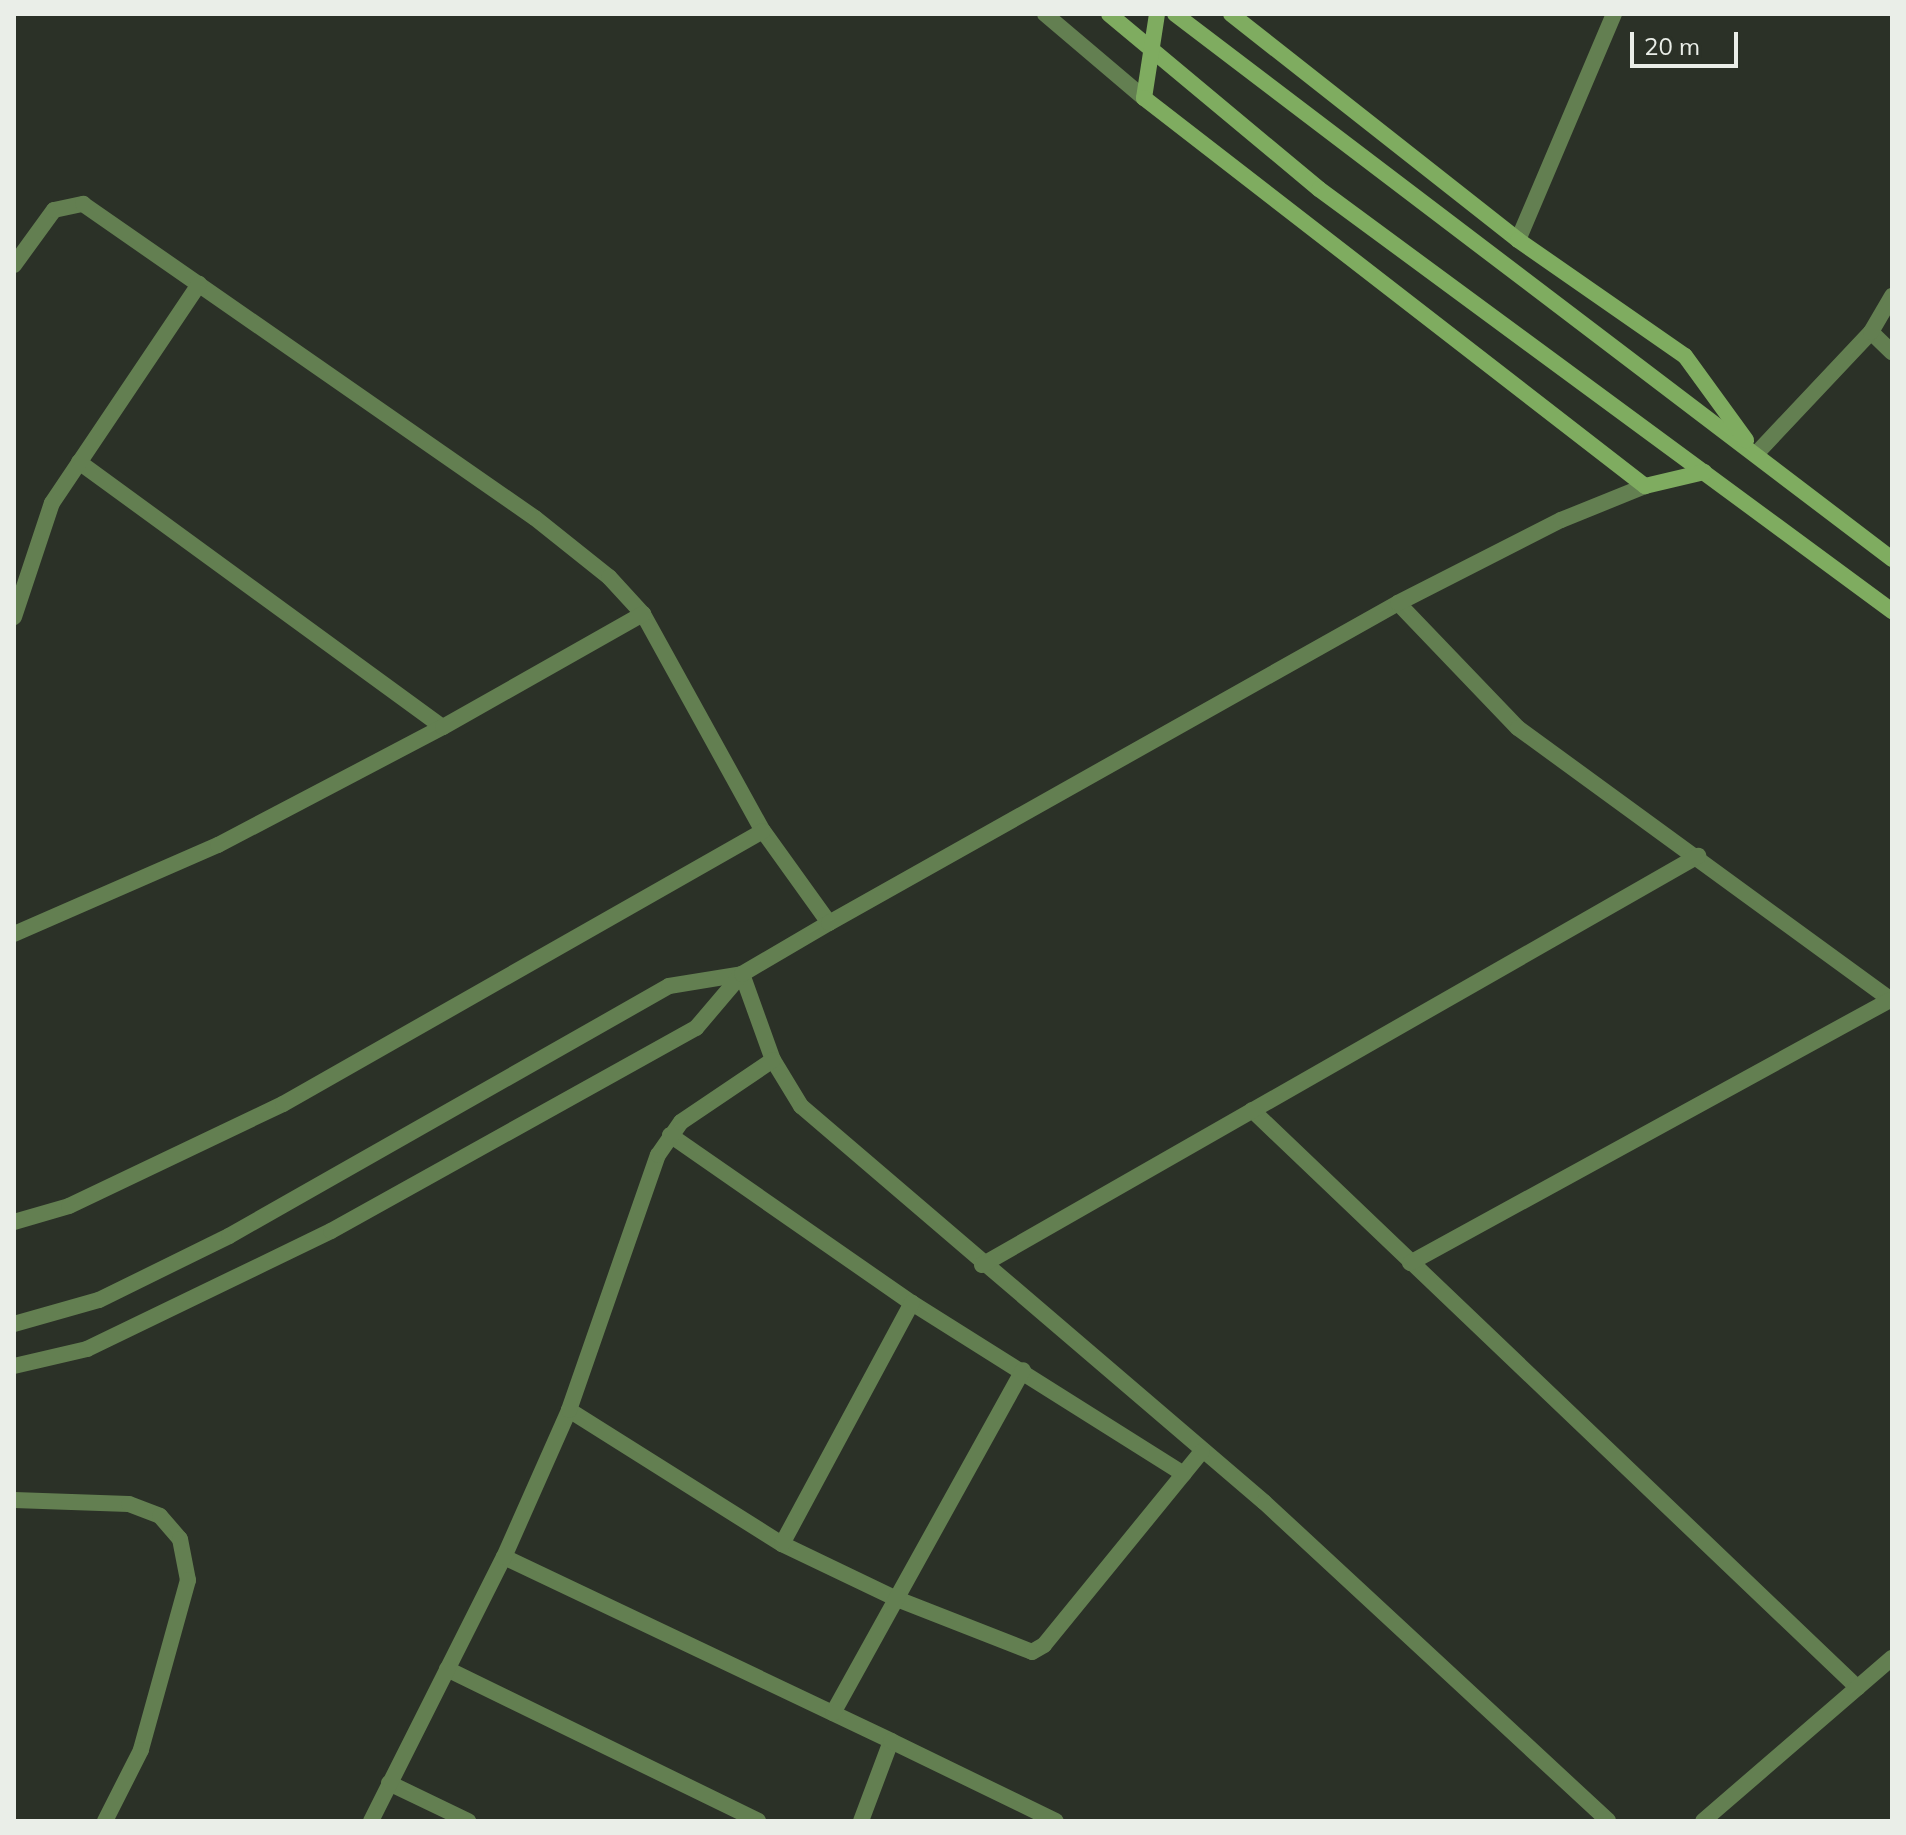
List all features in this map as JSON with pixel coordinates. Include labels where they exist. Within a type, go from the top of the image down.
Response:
[{"type":"main road","points":[[1109,14],[1319,189],[1892,611]]},
{"type":"main road","points":[[1157,14],[1144,98],[1645,486],[1700,469]]},
{"type":"main road","points":[[1175,14],[1892,559]]},
{"type":"main road","points":[[1231,14],[1518,240],[1685,356],[1756,454]]},
{"type":"street","points":[[1045,14],[1144,98]]},
{"type":"street","points":[[1518,240],[1614,14]]},
{"type":"street","points":[[14,265],[54,210],[83,204],[535,518],[609,577],[643,614],[763,831],[829,923]]},
{"type":"street","points":[[14,617],[52,503],[199,284]]},
{"type":"street","points":[[1756,454],[1871,332],[1892,296]]},
{"type":"street","points":[[1871,332],[1892,352]]},
{"type":"street","points":[[79,462],[443,727]]},
{"type":"street","points":[[14,1366],[87,1349],[331,1231],[696,1028],[742,974],[829,923],[1398,603],[1561,520],[1645,486]]},
{"type":"street","points":[[1398,603],[1518,728],[1698,856],[1891,1001],[1410,1263]]},
{"type":"street","points":[[14,934],[218,845],[443,727],[643,614]]},
{"type":"street","points":[[14,1222],[69,1206],[283,1104],[763,831]]},
{"type":"street","points":[[982,1265],[1698,856]]},
{"type":"street","points":[[742,974],[773,1060],[801,1106],[982,1265],[1202,1451],[1608,1821]]},
{"type":"street","points":[[14,1324],[99,1300],[229,1236],[669,986],[742,974]]},
{"type":"street","points":[[371,1821],[504,1557],[569,1410],[658,1155],[681,1122],[773,1060]]},
{"type":"street","points":[[1252,1110],[1858,1688]]},
{"type":"street","points":[[670,1135],[912,1303],[1184,1474]]},
{"type":"street","points":[[782,1544],[912,1303]]},
{"type":"street","points":[[833,1713],[1023,1370]]},
{"type":"street","points":[[569,1410],[782,1544],[897,1599],[1038,1651],[1202,1451]]},
{"type":"street","points":[[14,1500],[129,1504],[160,1516],[180,1539],[188,1580],[141,1750],[105,1821]]},
{"type":"street","points":[[504,1557],[1056,1821]]},
{"type":"street","points":[[1703,1821],[1892,1658]]},
{"type":"street","points":[[447,1669],[758,1821]]},
{"type":"street","points":[[861,1821],[891,1741]]},
{"type":"street","points":[[389,1783],[468,1821]]}]
